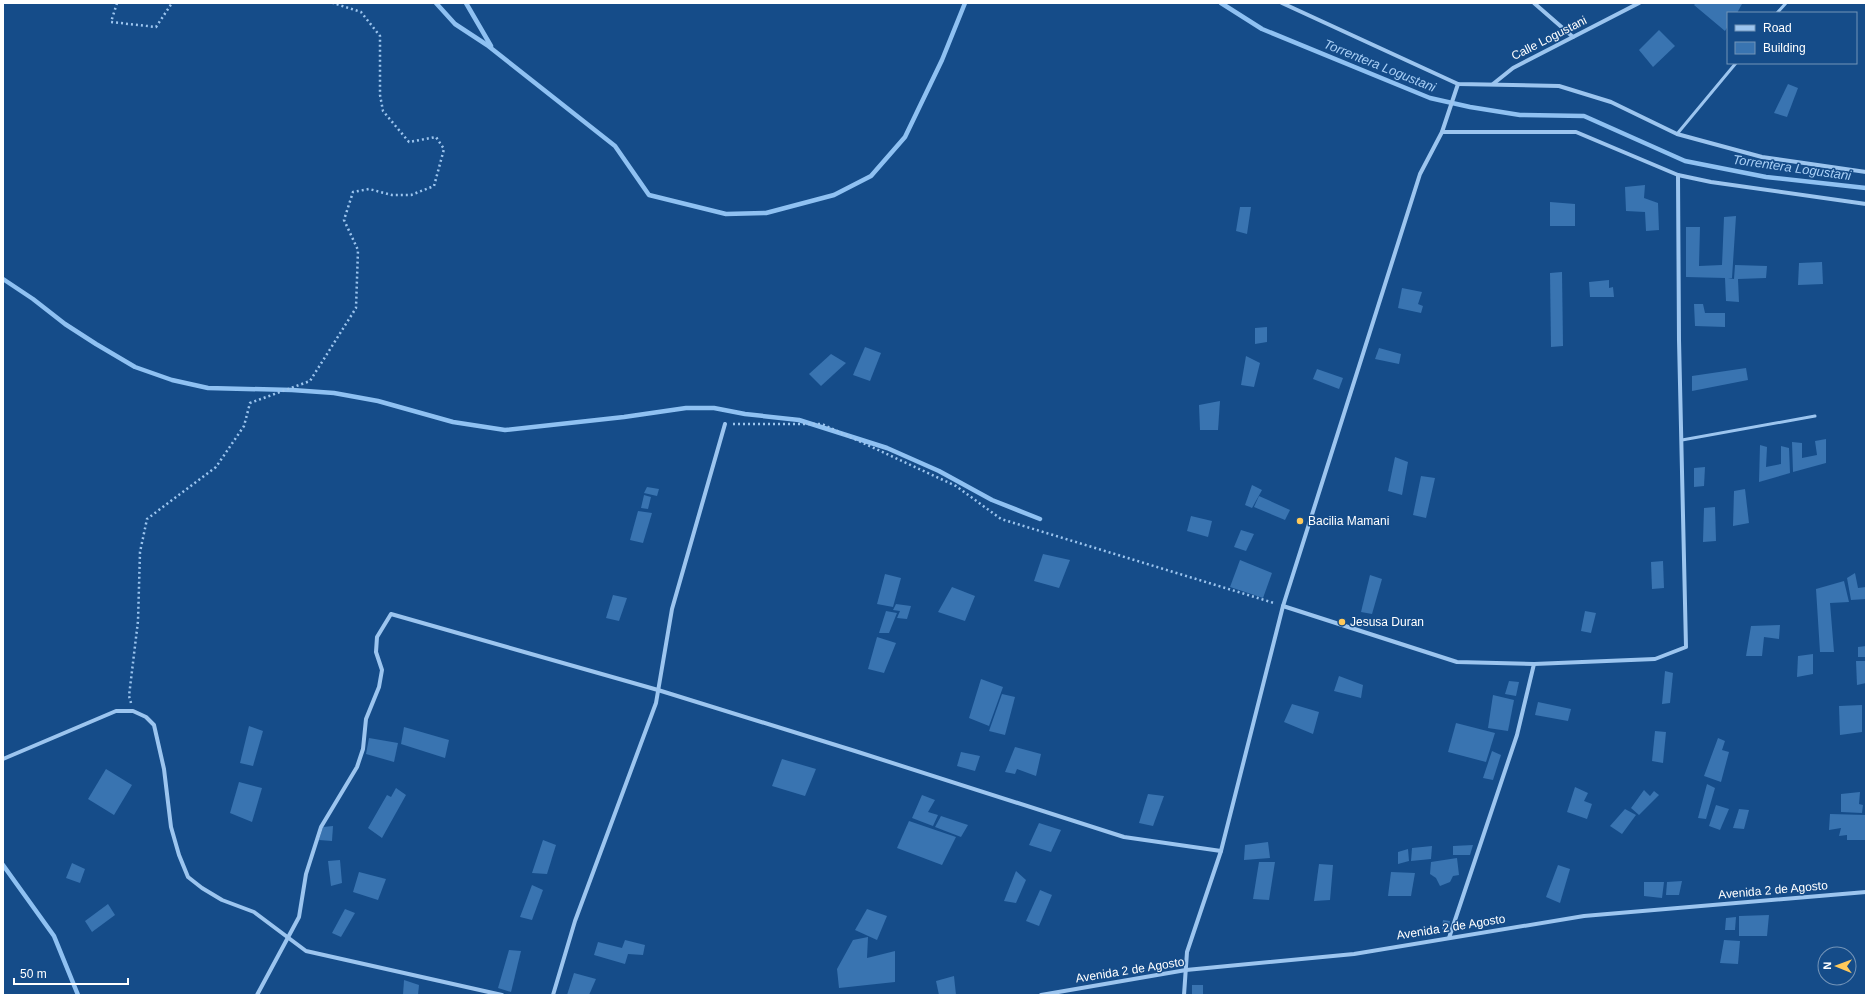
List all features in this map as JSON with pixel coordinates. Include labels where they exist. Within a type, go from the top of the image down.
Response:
[{"type":"street","points":[[1282,3],[1458,84],[1559,86],[1578,90],[1611,102],[1677,134],[1762,157],[1866,172]]},
{"type":"street","points":[[1534,3],[1573,37]]},
{"type":"street","name":"Calle Logustani","points":[[1492,84],[1513,68],[1639,3]]},
{"type":"street","points":[[1184,995],[1187,952],[1221,851],[1283,606],[1420,174],[1442,132],[1458,84]]},
{"type":"street","points":[[1442,132],[1576,132],[1678,175],[1711,182],[1866,204]]},
{"type":"street","points":[[1283,606],[1457,662],[1534,664],[1655,659],[1686,647],[1679,340],[1678,175]]},
{"type":"street","points":[[553,995],[575,921],[653,711],[672,609],[725,424]]},
{"type":"street","points":[[257,995],[299,917],[306,874],[321,827],[357,768],[363,749],[366,720],[379,687],[382,670],[376,652],[377,637],[391,614],[658,690],[855,750],[1124,838],[1221,851]]},
{"type":"street","points":[[1449,938],[1517,736],[1534,664]]},
{"type":"street","points":[[3,759],[116,711],[133,711],[146,717],[154,726],[164,769],[171,827],[179,855],[188,876],[202,888],[222,900],[254,912],[306,951],[502,995]]},
{"type":"street","name":"Avenida 2 de Agosto","points":[[1041,995],[1186,970],[1354,954],[1584,916],[1866,892]]},
{"type":"lane","points":[[1779,12],[1786,3]]},
{"type":"lane","points":[[1677,134],[1735,64]]},
{"type":"lane","points":[[1682,440],[1815,416]]},
{"type":"path","points":[[117,3],[111,22],[156,27],[172,3]]},
{"type":"path","points":[[133,711],[129,696],[138,621],[140,552],[147,519],[216,467],[244,426],[250,403],[310,381],[356,308],[358,250],[344,220],[353,192],[369,189],[392,195],[411,195],[434,186],[436,179],[444,149],[436,137],[409,142],[382,111],[380,95],[380,36],[361,12],[333,3]]},
{"type":"path","points":[[725,424],[822,424],[956,486],[1001,519],[1283,606]]},
{"type":"building","points":[[1696,3],[1742,4],[1738,12],[1727,12],[1727,28],[1725,31],[1694,5]]},
{"type":"building","points":[[1659,30],[1675,46],[1653,67],[1639,50]]},
{"type":"building","points":[[1788,84],[1798,88],[1787,117],[1774,113]]},
{"type":"building","points":[[1645,185],[1644,198],[1658,203],[1659,230],[1646,231],[1645,212],[1626,211],[1625,187]]},
{"type":"building","points":[[1550,202],[1575,204],[1575,226],[1550,226]]},
{"type":"building","points":[[1240,207],[1251,207],[1247,234],[1236,231]]},
{"type":"building","points":[[1736,216],[1732,278],[1728,278],[1734,279],[1735,265],[1767,266],[1766,278],[1738,279],[1739,302],[1726,301],[1725,278],[1686,277],[1686,227],[1700,227],[1699,266],[1722,265],[1724,217]]},
{"type":"building","points":[[1822,262],[1823,284],[1798,285],[1799,263]]},
{"type":"building","points":[[1562,272],[1563,346],[1551,347],[1550,273]]},
{"type":"building","points":[[1609,280],[1609,288],[1613,287],[1614,297],[1590,297],[1589,282]]},
{"type":"building","points":[[1402,288],[1422,292],[1418,304],[1423,306],[1421,313],[1398,308]]},
{"type":"building","points":[[1694,304],[1703,304],[1705,313],[1725,313],[1725,327],[1695,326]]},
{"type":"building","points":[[1267,327],[1267,342],[1255,344],[1255,328]]},
{"type":"building","points":[[865,347],[881,353],[870,381],[853,375]]},
{"type":"building","points":[[1379,348],[1401,354],[1399,364],[1375,359]]},
{"type":"building","points":[[831,354],[846,363],[821,386],[809,374]]},
{"type":"building","points":[[1246,356],[1260,363],[1254,387],[1241,385]]},
{"type":"building","points":[[1746,368],[1748,380],[1692,391],[1692,376]]},
{"type":"building","points":[[1317,369],[1343,378],[1339,389],[1313,379]]},
{"type":"building","points":[[1220,401],[1218,430],[1200,430],[1199,405]]},
{"type":"building","points":[[1826,439],[1826,463],[1793,472],[1792,442],[1802,443],[1802,458],[1817,455],[1815,441]]},
{"type":"building","points":[[1760,445],[1767,447],[1766,467],[1781,464],[1781,446],[1789,448],[1790,473],[1759,482]]},
{"type":"building","points":[[1395,457],[1408,462],[1402,495],[1388,491]]},
{"type":"building","points":[[1705,467],[1704,486],[1694,487],[1694,468]]},
{"type":"building","points":[[1421,476],[1435,478],[1426,518],[1413,515]]},
{"type":"building","points":[[1252,485],[1262,490],[1252,508],[1245,505]]},
{"type":"building","points":[[647,487],[659,489],[657,496],[644,493]]},
{"type":"building","points":[[1745,489],[1749,523],[1733,526],[1734,491]]},
{"type":"building","points":[[644,495],[651,497],[648,509],[641,508]]},
{"type":"building","points":[[1259,496],[1290,510],[1285,520],[1254,507]]},
{"type":"building","points":[[1715,507],[1716,541],[1703,542],[1704,508]]},
{"type":"building","points":[[638,511],[652,513],[643,543],[630,540]]},
{"type":"building","points":[[1191,516],[1212,521],[1208,537],[1187,531]]},
{"type":"building","points":[[1241,530],[1254,534],[1246,551],[1234,547]]},
{"type":"building","points":[[1043,554],[1070,560],[1059,588],[1034,581]]},
{"type":"building","points":[[1240,560],[1272,573],[1263,598],[1230,587]]},
{"type":"building","points":[[1663,561],[1664,588],[1652,589],[1651,562]]},
{"type":"building","points":[[1855,573],[1858,588],[1866,587],[1866,599],[1851,600],[1847,578]]},
{"type":"building","points":[[885,574],[901,578],[893,607],[877,604]]},
{"type":"building","points":[[1370,575],[1382,579],[1372,614],[1361,612]]},
{"type":"building","points":[[1844,581],[1849,602],[1830,603],[1834,652],[1820,652],[1816,589]]},
{"type":"building","points":[[952,587],[975,596],[965,621],[938,612]]},
{"type":"building","points":[[613,595],[627,598],[619,621],[606,618]]},
{"type":"building","points":[[896,604],[911,606],[907,619],[897,618],[900,611],[893,610]]},
{"type":"building","points":[[886,611],[897,613],[889,633],[879,633]]},
{"type":"building","points":[[1585,611],[1596,613],[1591,633],[1581,631]]},
{"type":"building","points":[[1780,625],[1779,639],[1764,637],[1762,656],[1746,656],[1751,626]]},
{"type":"building","points":[[877,637],[896,643],[884,673],[868,669]]},
{"type":"building","points":[[1866,646],[1866,657],[1858,657],[1858,647]]},
{"type":"building","points":[[1813,654],[1813,674],[1797,677],[1798,656]]},
{"type":"building","points":[[1856,661],[1866,661],[1866,683],[1857,685]]},
{"type":"building","points":[[1665,671],[1673,673],[1670,703],[1662,704]]},
{"type":"building","points":[[1339,676],[1363,685],[1361,698],[1334,691]]},
{"type":"building","points":[[981,679],[1003,687],[989,726],[969,718]]},
{"type":"building","points":[[1509,681],[1519,682],[1516,696],[1505,694]]},
{"type":"building","points":[[1002,694],[1015,697],[1005,735],[989,731]]},
{"type":"building","points":[[1493,695],[1514,700],[1508,731],[1488,728]]},
{"type":"building","points":[[1538,702],[1571,709],[1568,721],[1535,715]]},
{"type":"building","points":[[1292,704],[1319,712],[1313,734],[1284,722]]},
{"type":"building","points":[[1862,705],[1862,732],[1840,735],[1839,706]]},
{"type":"building","points":[[1456,723],[1495,733],[1486,762],[1448,752]]},
{"type":"building","points":[[249,726],[263,731],[253,766],[240,763]]},
{"type":"building","points":[[404,727],[449,740],[445,758],[401,744]]},
{"type":"building","points":[[1655,731],[1666,732],[1663,763],[1652,761]]},
{"type":"building","points":[[369,738],[398,743],[394,762],[366,754]]},
{"type":"building","points":[[1718,738],[1725,741],[1722,750],[1729,752],[1721,782],[1704,776]]},
{"type":"building","points":[[1015,747],[1041,754],[1036,776],[1017,769],[1015,774],[1005,772]]},
{"type":"building","points":[[1492,751],[1501,755],[1493,780],[1483,778]]},
{"type":"building","points":[[961,752],[980,756],[975,771],[957,766]]},
{"type":"building","points":[[782,759],[816,769],[805,796],[772,786]]},
{"type":"building","points":[[106,769],[132,785],[114,815],[88,799]]},
{"type":"building","points":[[239,782],[262,788],[252,822],[230,813]]},
{"type":"building","points":[[1707,784],[1715,788],[1706,819],[1698,818]]},
{"type":"building","points":[[1575,787],[1588,793],[1584,801],[1592,804],[1587,819],[1567,812]]},
{"type":"building","points":[[396,788],[406,795],[382,838],[368,828],[387,795],[391,797]]},
{"type":"building","points":[[1644,790],[1650,796],[1654,791],[1659,795],[1639,815],[1631,808]]},
{"type":"building","points":[[1860,792],[1859,804],[1863,805],[1862,813],[1841,812],[1841,794]]},
{"type":"building","points":[[1148,794],[1164,796],[1153,826],[1139,823]]},
{"type":"building","points":[[922,795],[935,800],[928,812],[938,815],[933,826],[912,818]]},
{"type":"building","points":[[1716,805],[1729,809],[1720,830],[1709,826]]},
{"type":"building","points":[[1625,809],[1636,815],[1622,834],[1610,826]]},
{"type":"building","points":[[1739,809],[1749,810],[1744,829],[1733,828]]},
{"type":"building","points":[[1830,814],[1866,815],[1866,840],[1847,840],[1847,835],[1839,836],[1841,828],[1829,830]]},
{"type":"building","points":[[941,816],[968,825],[961,837],[935,827]]},
{"type":"building","points":[[909,821],[956,837],[942,865],[897,848]]},
{"type":"building","points":[[1039,823],[1061,830],[1051,852],[1029,845]]},
{"type":"building","points":[[333,826],[332,841],[319,840],[323,827]]},
{"type":"building","points":[[543,840],[556,845],[547,874],[532,873]]},
{"type":"building","points":[[1268,842],[1270,858],[1244,860],[1245,845]]},
{"type":"building","points":[[1473,845],[1470,855],[1453,855],[1453,846]]},
{"type":"building","points":[[1432,846],[1431,859],[1411,861],[1412,848]]},
{"type":"building","points":[[1408,849],[1409,861],[1398,864],[1398,852]]},
{"type":"building","points":[[1457,858],[1459,875],[1453,876],[1450,882],[1440,886],[1436,878],[1430,874],[1431,862]]},
{"type":"building","points":[[340,860],[342,883],[331,886],[328,861]]},
{"type":"building","points":[[1259,862],[1275,862],[1269,900],[1253,899]]},
{"type":"building","points":[[72,863],[85,869],[80,883],[66,878]]},
{"type":"building","points":[[1319,864],[1333,865],[1330,900],[1314,901]]},
{"type":"building","points":[[1558,865],[1570,869],[1560,903],[1546,897]]},
{"type":"building","points":[[1016,871],[1026,880],[1016,903],[1004,901]]},
{"type":"building","points":[[359,872],[386,879],[378,900],[353,892]]},
{"type":"building","points":[[1391,872],[1415,873],[1411,896],[1388,896]]},
{"type":"building","points":[[1682,881],[1679,895],[1666,895],[1667,882]]},
{"type":"building","points":[[1644,882],[1664,882],[1662,898],[1644,896]]},
{"type":"building","points":[[532,885],[543,890],[532,920],[520,917]]},
{"type":"building","points":[[1040,890],[1052,895],[1039,926],[1026,921]]},
{"type":"building","points":[[108,904],[115,915],[92,932],[85,921]]},
{"type":"building","points":[[345,909],[355,913],[341,937],[332,933]]},
{"type":"building","points":[[867,909],[887,916],[877,940],[855,930]]},
{"type":"building","points":[[1769,915],[1767,936],[1739,936],[1739,916]]},
{"type":"building","points":[[1736,917],[1735,930],[1725,930],[1726,918]]},
{"type":"building","points":[[1443,920],[1450,921],[1448,932],[1442,929]]},
{"type":"building","points":[[868,937],[867,958],[895,951],[895,982],[839,988],[837,969],[853,940]]},
{"type":"building","points":[[625,940],[645,945],[643,955],[628,954],[625,964],[594,955],[598,942],[622,948]]},
{"type":"building","points":[[1724,940],[1740,941],[1738,964],[1720,963]]},
{"type":"building","points":[[509,950],[521,951],[511,992],[498,988]]},
{"type":"building","points":[[574,973],[596,979],[589,995],[567,995]]},
{"type":"building","points":[[954,976],[956,995],[939,995],[936,981]]},
{"type":"building","points":[[404,980],[419,985],[418,995],[403,995]]},
{"type":"building","points":[[1192,985],[1203,985],[1203,995],[1192,995]]},
{"type":"waterway","points":[[436,3],[455,24],[487,45],[615,146],[649,195],[726,214],[766,213],[834,195],[871,176],[905,137],[942,60],[965,3]]},
{"type":"waterway","points":[[466,3],[491,46]]},
{"type":"waterway","name":"Torrentera Logustani","points":[[1221,3],[1262,29],[1430,98],[1470,107],[1520,115],[1584,116],[1685,161],[1766,177],[1866,188]]},
{"type":"waterway","points":[[3,279],[33,299],[65,324],[96,344],[135,367],[172,380],[208,388],[292,390],[334,393],[378,401],[453,422],[505,430],[624,417],[686,408],[714,408],[745,414],[799,420],[887,448],[939,471],[992,500],[1040,519]]},
{"type":"waterway","points":[[3,865],[54,936],[78,995]]},
{"type":"place","name":"Bacilia Mamani","points":[[1300,521]]},
{"type":"place","name":"Jesusa Duran","points":[[1342,622]]}]
